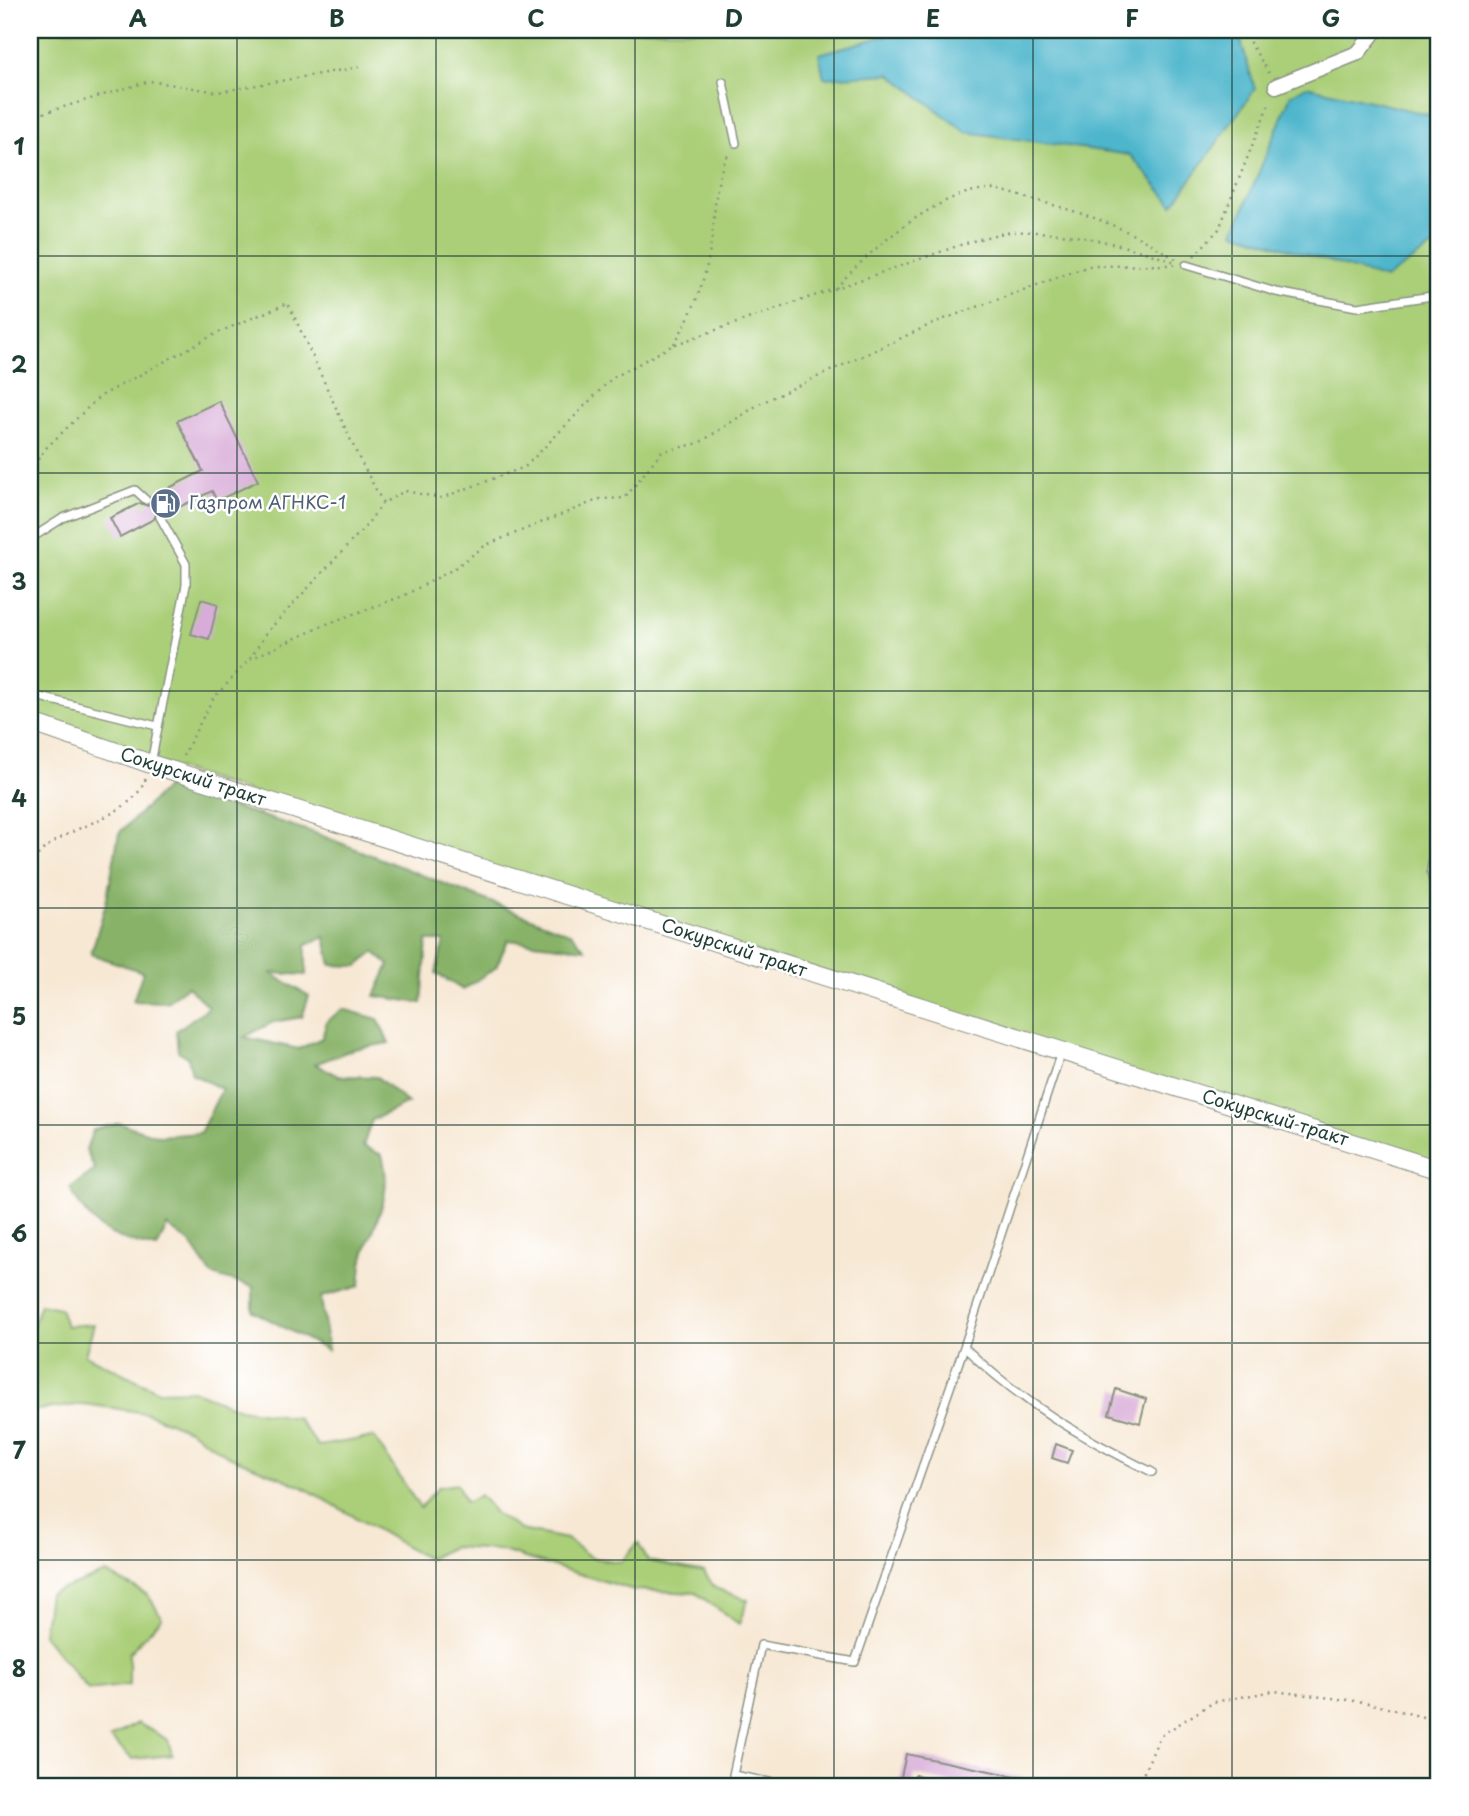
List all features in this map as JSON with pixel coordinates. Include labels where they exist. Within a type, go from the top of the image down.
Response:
[{"type":"street","points":[[1276,86],[1358,53],[1376,30]]},
{"type":"street","name":"Сокурский тракт","points":[[30,722],[150,764],[1439,1170]]},
{"type":"lane","points":[[723,82],[736,143]]},
{"type":"lane","points":[[1186,265],[1276,292],[1357,307],[1439,295]]},
{"type":"lane","points":[[30,539],[64,517],[135,490],[146,500]]},
{"type":"lane","points":[[150,764],[186,585],[186,564],[172,533],[160,517]]},
{"type":"lane","points":[[1439,649],[1439,681]]},
{"type":"lane","points":[[30,706],[40,697],[156,726]]},
{"type":"lane","points":[[1439,813],[1431,870],[1439,914]]},
{"type":"lane","points":[[790,1786],[733,1775],[761,1645],[855,1662],[964,1347],[1061,1051]]},
{"type":"lane","points":[[964,1347],[1032,1406],[1083,1438],[1152,1472]]},
{"type":"path","points":[[250,659],[328,623],[403,596],[452,570],[486,545],[600,499],[625,498],[661,452],[699,443],[761,402],[936,322],[1089,266],[1186,265],[1219,229],[1276,86],[1242,30]]},
{"type":"path","points":[[30,117],[150,81],[218,92],[359,67]]},
{"type":"path","points":[[673,345],[695,309],[712,239],[719,168],[736,143]]},
{"type":"path","points":[[834,289],[854,267],[939,202],[990,189],[1095,216],[1136,234],[1186,265]]},
{"type":"path","points":[[174,771],[212,700],[250,659],[267,632],[365,527],[383,503],[405,491],[441,498],[525,467],[611,380],[673,345],[969,242],[1015,232],[1069,236],[1137,248],[1186,265]]},
{"type":"path","points":[[30,471],[45,449],[99,397],[219,332],[288,303],[358,456],[383,503]]},
{"type":"path","points":[[30,867],[33,860],[63,837],[116,811],[143,787],[150,764]]},
{"type":"path","points":[[1138,1786],[1160,1736],[1214,1702],[1274,1690],[1364,1702],[1439,1721]]},
{"type":"green space","points":[[30,30],[1439,30],[1439,1170],[30,722]]},
{"type":"green space","points":[[168,786],[315,833],[572,934],[585,949],[508,940],[496,967],[463,990],[436,973],[444,941],[427,941],[422,1003],[375,996],[389,965],[374,952],[358,966],[331,965],[325,937],[306,945],[306,975],[270,973],[309,996],[302,1017],[273,1022],[244,1037],[299,1049],[322,1038],[327,1021],[343,1009],[378,1019],[389,1043],[354,1049],[315,1064],[338,1076],[377,1077],[408,1103],[372,1120],[363,1146],[382,1155],[385,1194],[364,1256],[360,1286],[321,1297],[328,1351],[253,1311],[253,1287],[212,1275],[191,1244],[167,1226],[157,1248],[115,1236],[95,1223],[78,1203],[70,1188],[95,1170],[86,1150],[93,1130],[119,1123],[159,1136],[200,1133],[222,1089],[192,1074],[188,1057],[178,1051],[176,1031],[209,1007],[187,986],[167,1002],[133,1001],[143,972],[91,954],[106,903],[119,833]]},
{"type":"green space","points":[[40,1304],[60,1308],[66,1326],[94,1324],[85,1355],[159,1391],[193,1390],[240,1409],[297,1418],[318,1446],[374,1437],[420,1508],[438,1487],[457,1484],[466,1503],[480,1495],[497,1515],[521,1530],[566,1539],[592,1558],[621,1562],[638,1543],[648,1561],[704,1572],[715,1588],[748,1600],[739,1624],[696,1593],[634,1590],[498,1550],[452,1547],[428,1559],[301,1486],[227,1455],[189,1430],[146,1413],[85,1404],[30,1411],[30,1333]]},
{"type":"green space","points":[[106,1573],[148,1595],[162,1618],[129,1653],[129,1685],[88,1690],[43,1635],[49,1594]]},
{"type":"green space","points":[[138,1723],[168,1740],[172,1755],[132,1759],[110,1738]]},
{"type":"water","points":[[1113,30],[1223,30],[1240,38],[1255,89],[1173,205],[1130,155],[966,132],[890,74],[824,78],[819,54],[903,31],[1103,35]]},
{"type":"water","points":[[1306,86],[1439,117],[1439,242],[1385,279],[1234,232],[1291,95]]},
{"type":"building","points":[[219,401],[258,481],[217,501],[212,491],[165,514],[158,511],[154,519],[120,537],[110,518],[140,503],[148,506],[151,497],[203,471],[177,421]]},
{"type":"building","points":[[201,599],[218,604],[209,639],[191,634]]},
{"type":"building","points":[[1116,1389],[1146,1399],[1140,1423],[1109,1414]]},
{"type":"building","points":[[1056,1444],[1072,1450],[1067,1463],[1052,1458]]},
{"type":"building","points":[[906,1754],[1034,1780],[1033,1786],[970,1786],[915,1775],[912,1786],[899,1786]]},
{"type":"place","name":"Газпром АГНКС-1","points":[[166,503]]}]
